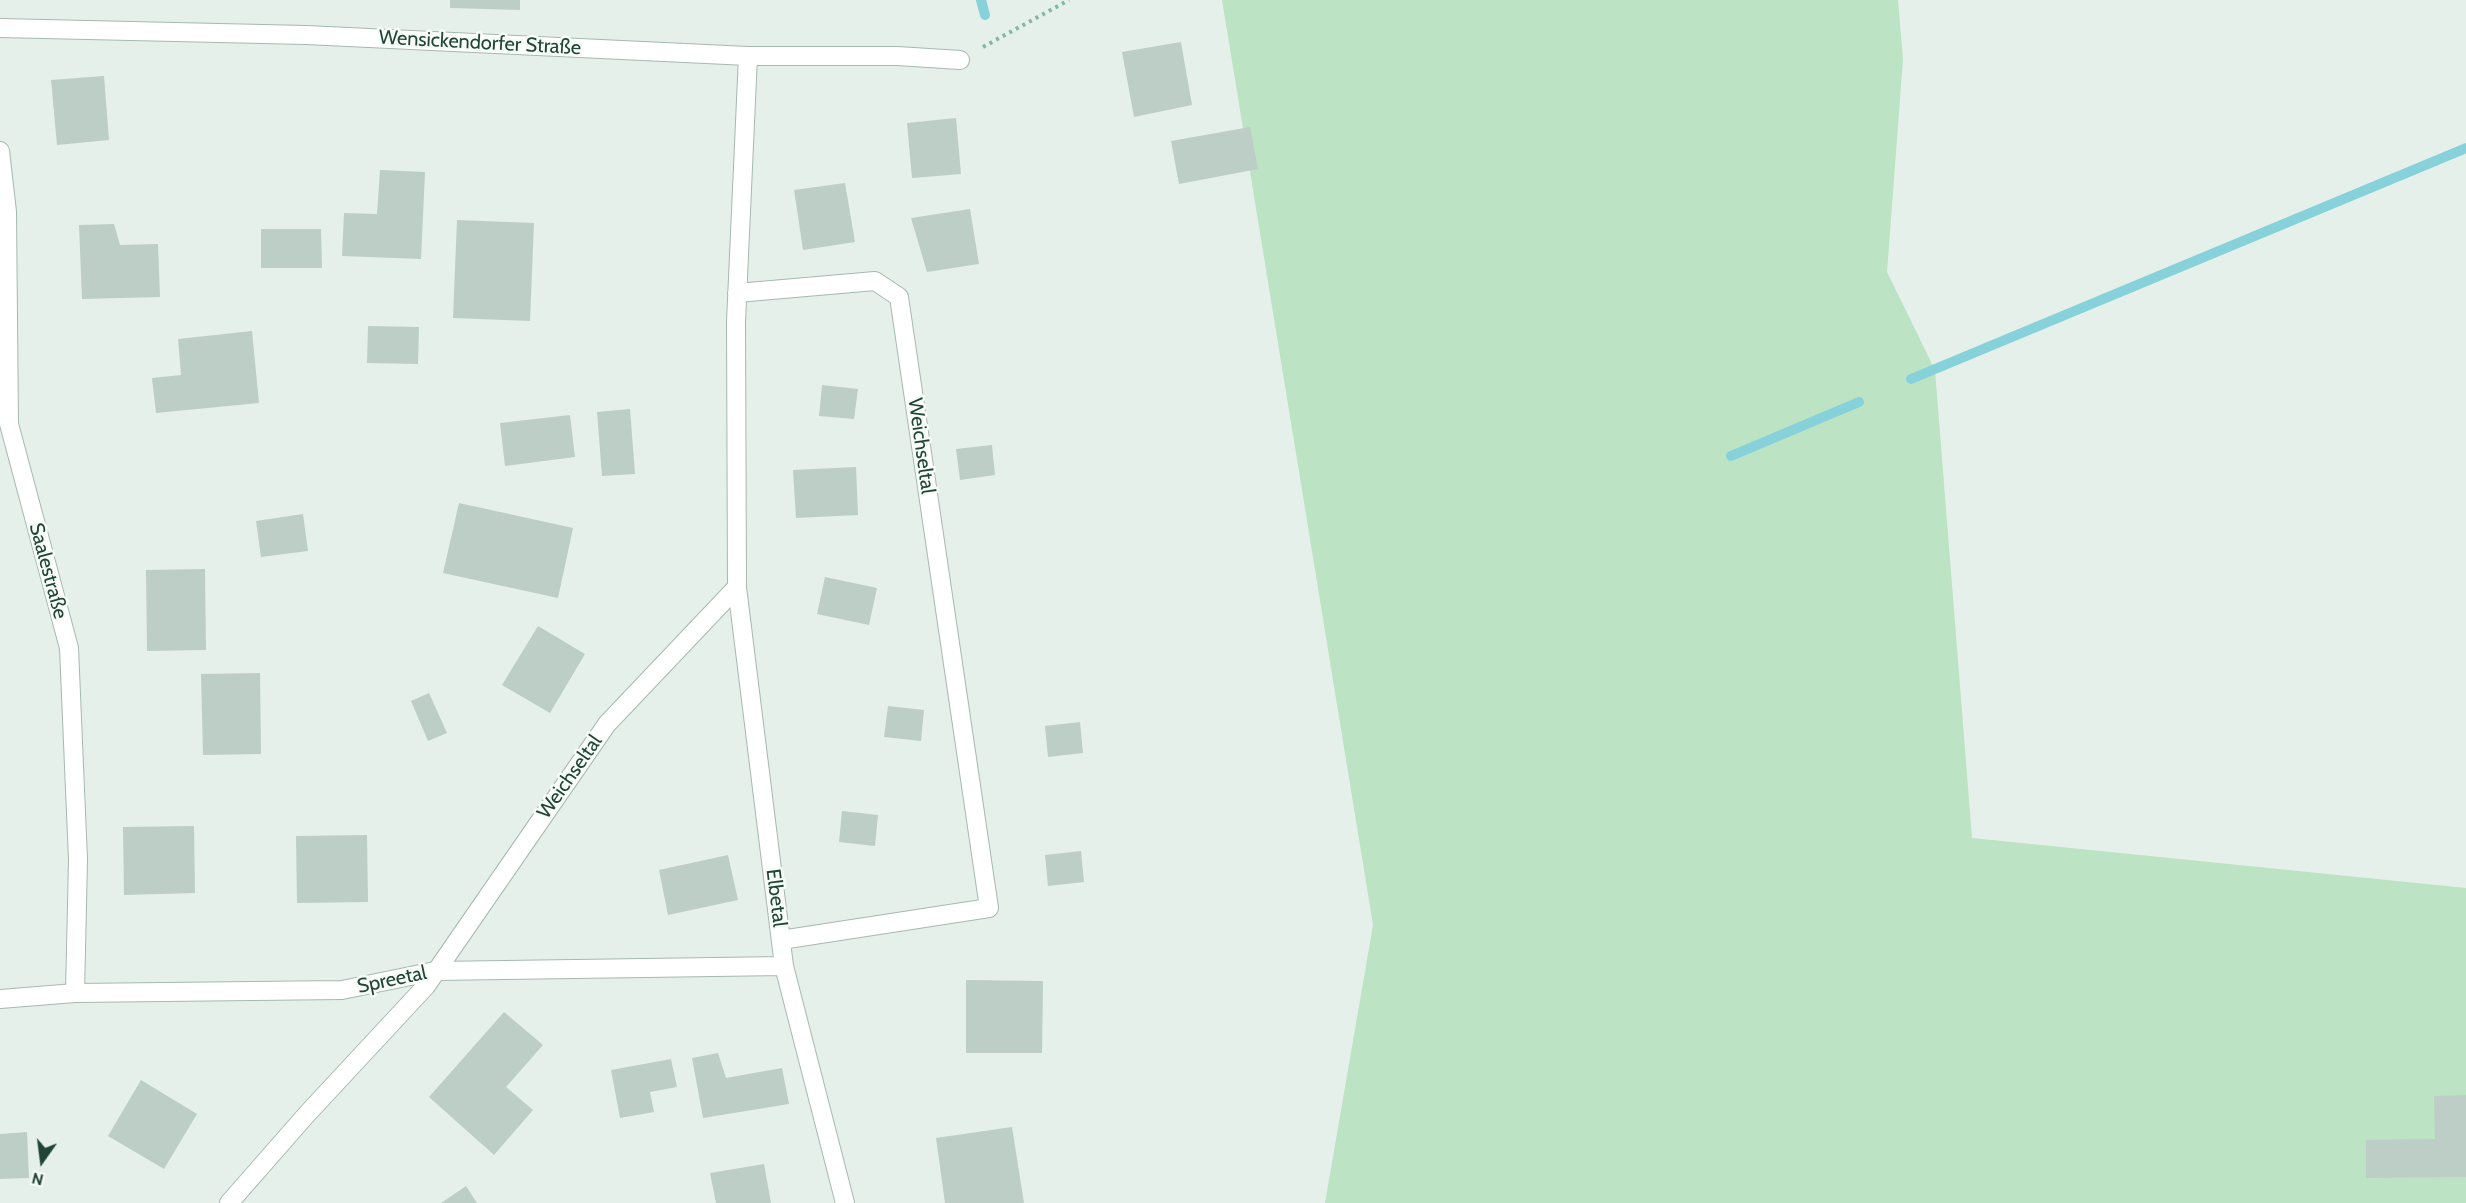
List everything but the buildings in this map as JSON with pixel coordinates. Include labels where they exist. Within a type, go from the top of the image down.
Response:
[{"type":"street","name":"Wensickendorfer Straße","points":[[0,28],[306,35],[748,56],[897,56],[960,60]]},
{"type":"street","points":[[737,587],[737,293],[748,56]]},
{"type":"street","name":"Saalestraße","points":[[0,151],[7,212],[9,424],[69,648],[78,860],[75,993]]},
{"type":"street","name":"Weichseltal","points":[[737,293],[875,281],[899,297],[989,908],[781,940]]},
{"type":"street","name":"Weichseltal","points":[[230,1203],[307,1114],[426,986],[607,724],[737,587]]},
{"type":"street","name":"Elbetal","points":[[737,587],[784,966],[845,1203]]},
{"type":"street","name":"Spreetal","points":[[0,999],[75,993],[342,990],[435,971],[784,966]]},
{"type":"path","points":[[960,60],[1069,0]]},
{"type":"green space","points":[[1222,0],[1898,0],[1903,59],[1887,272],[1935,370],[1972,838],[2466,888],[2466,1203],[1325,1203],[1373,925]]},
{"type":"waterway","points":[[981,0],[985,15]]},
{"type":"waterway","points":[[1911,379],[2466,148]]},
{"type":"waterway","points":[[1731,456],[1859,402]]}]
